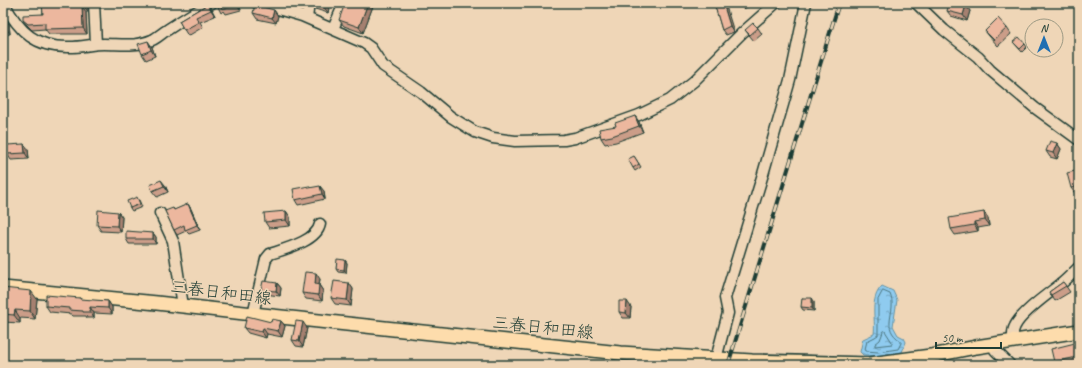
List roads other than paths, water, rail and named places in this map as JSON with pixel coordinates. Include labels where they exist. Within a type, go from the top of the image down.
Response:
[{"type":"main road","name":"三春日和田線","points":[[3,288],[620,353],[716,359],[870,364],[931,356],[994,344],[1079,331]]},
{"type":"street","points":[[4,3],[22,31],[40,42],[58,47],[96,44],[137,44],[152,40],[195,11],[212,3]]},
{"type":"street","points":[[94,3],[96,44]]},
{"type":"street","points":[[256,3],[307,18],[368,46],[383,66],[475,132],[502,140],[546,141],[575,138],[639,115],[670,100],[694,81],[742,32],[776,3]]},
{"type":"street","points":[[307,18],[309,3]]},
{"type":"street","points":[[716,359],[728,313],[725,298],[790,80],[806,3]]},
{"type":"street","points":[[916,3],[944,30],[978,57],[990,70],[1034,108],[1079,140]]},
{"type":"street","points":[[333,29],[342,8]]},
{"type":"street","points":[[160,213],[173,241],[183,306]]},
{"type":"street","points":[[253,314],[266,259],[270,254],[309,239],[319,230],[320,224]]},
{"type":"street","points":[[1013,341],[1013,332],[1019,320],[1036,303],[1062,283],[1079,267]]},
{"type":"street","points":[[994,344],[995,350],[1010,365]]},
{"type":"water","points":[[882,286],[893,291],[897,300],[893,326],[898,335],[904,338],[906,342],[902,352],[878,356],[863,355],[860,352],[863,339],[874,334],[874,303],[878,291]]},
{"type":"railway","points":[[728,365],[839,3]]}]
